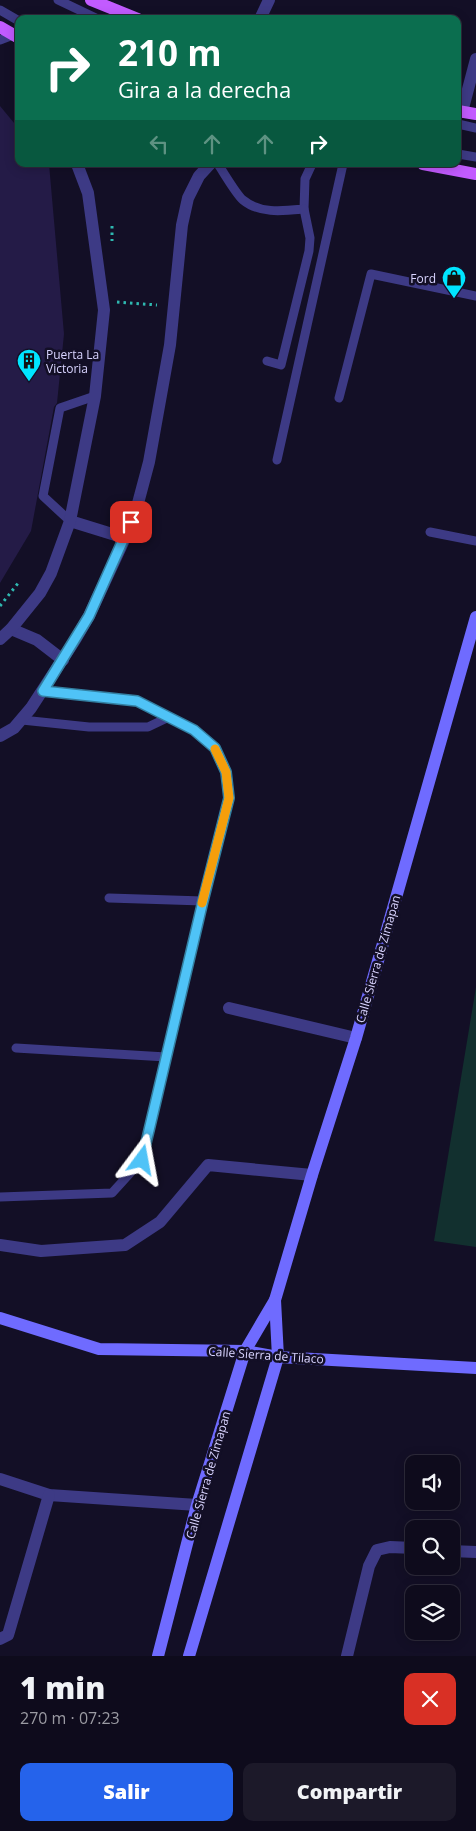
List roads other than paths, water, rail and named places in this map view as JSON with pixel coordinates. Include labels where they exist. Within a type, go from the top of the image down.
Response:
[{"type":"main road","points":[[91,0],[128,15]]},
{"type":"main road","points":[[0,27],[15,36]]},
{"type":"main road","points":[[461,111],[476,114]]},
{"type":"main road","points":[[438,167],[476,174]]},
{"type":"street","points":[[262,15],[269,0]]},
{"type":"street","points":[[461,108],[476,59]]},
{"type":"street","points":[[0,638],[11,629],[40,593],[51,573],[70,521],[95,396],[104,310],[88,193],[78,167]]},
{"type":"street","points":[[0,736],[14,728],[22,720],[63,660],[89,616],[125,538],[137,507],[149,462],[170,345],[182,225],[188,198],[199,176],[207,167]]},
{"type":"street","points":[[70,521],[125,538]]},
{"type":"street","name":"Calle Sierra de Zimapan","points":[[158,1656],[198,1505],[245,1351],[275,1300],[312,1175],[356,1038],[476,617]]},
{"type":"street","points":[[11,629],[37,640],[63,660]]},
{"type":"street","points":[[229,1008],[356,1038]]},
{"type":"street","points":[[0,1246],[41,1251],[125,1245],[160,1222],[208,1165],[312,1175]]},
{"type":"street","name":"Calle Sierra de Zimapan","points":[[188,1656],[278,1356],[275,1300]]},
{"type":"street","name":"Calle Sierra de Tilaco","points":[[0,1318],[99,1349],[245,1351],[278,1356],[476,1368]]},
{"type":"street","points":[[0,1479],[49,1495],[198,1505]]},
{"type":"street","points":[[0,1639],[8,1635],[49,1495]]},
{"type":"street","points":[[347,1656],[369,1566],[377,1550],[390,1547],[405,1548]]},
{"type":"street","points":[[460,1551],[476,1552]]},
{"type":"lane","points":[[58,0],[90,15]]},
{"type":"lane","points":[[0,10],[15,19]]},
{"type":"lane","points":[[0,40],[15,37]]},
{"type":"lane","points":[[461,125],[476,128]]},
{"type":"lane","points":[[461,154],[476,157]]},
{"type":"lane","points":[[220,167],[243,200],[262,210],[280,212],[304,209]]},
{"type":"lane","points":[[267,362],[281,365],[309,251],[310,238],[304,209],[305,179],[311,167]]},
{"type":"lane","points":[[277,460],[342,167]]},
{"type":"lane","points":[[339,398],[371,274],[476,296]]},
{"type":"lane","points":[[70,521],[43,496],[58,417],[60,408],[95,396]]},
{"type":"lane","points":[[430,532],[476,541]]},
{"type":"lane","points":[[0,1197],[112,1193],[142,1160],[229,798],[226,772],[215,748],[194,730],[137,701],[43,691]]},
{"type":"lane","points":[[22,720],[89,727],[148,727],[169,717]]},
{"type":"lane","points":[[109,898],[203,901]]},
{"type":"lane","points":[[16,1048],[166,1057]]},
{"type":"place","name":"Ford","points":[[454,299]]},
{"type":"place","name":"Puerta La Victoria","points":[[29,382]]}]
